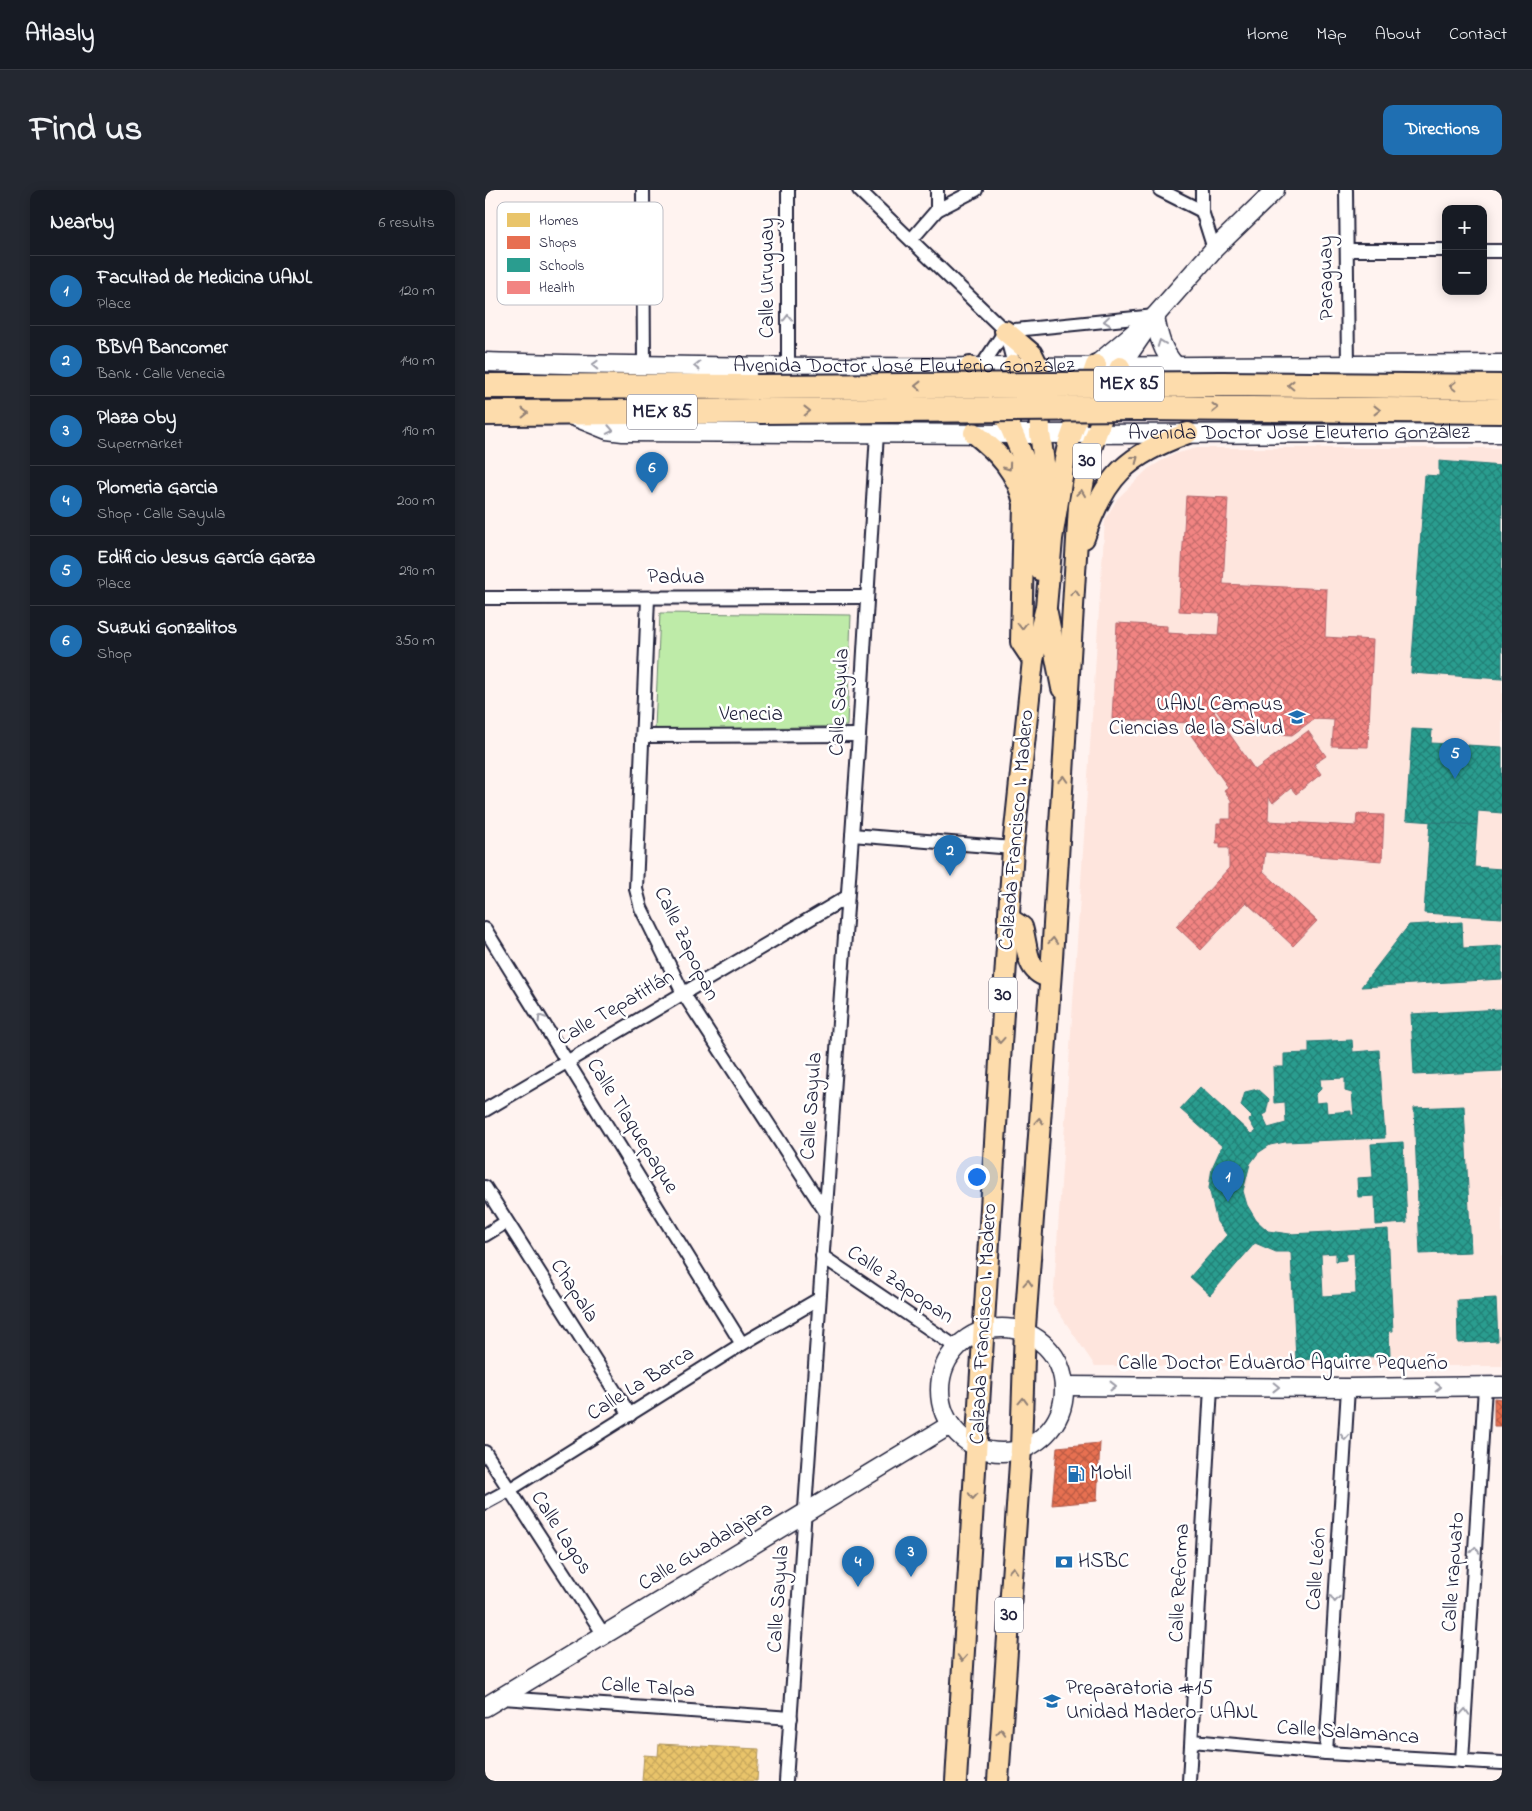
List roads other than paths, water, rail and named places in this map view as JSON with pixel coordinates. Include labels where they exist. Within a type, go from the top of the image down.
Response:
[{"type":"highway","points":[[485,371],[556,372],[575,375],[593,386]]},
{"type":"highway","name":"Avenida Doctor José Eleuterio González","points":[[485,386],[1222,384],[1502,387]]},
{"type":"highway","name":"Avenida Doctor José Eleuterio González","points":[[485,413],[1137,408],[1502,411]]},
{"type":"main road","points":[[1120,367],[1155,316],[1214,249],[1275,190]]},
{"type":"main road","points":[[1096,365],[1155,316]]},
{"type":"main road","points":[[1155,316],[1161,344],[1175,366]]},
{"type":"main road","points":[[1005,332],[1032,354],[1038,366],[1025,438],[1052,539]]},
{"type":"main road","name":"Avenida Doctor José Eleuterio González","points":[[485,362],[644,366],[935,367],[1014,365],[1096,365],[1120,367],[1502,364]]},
{"type":"main road","points":[[1014,365],[1035,495],[1041,578],[1067,712]]},
{"type":"main road","name":"Calzada Francisco I. Madero","points":[[956,1781],[959,1702],[978,1448],[1013,848],[1033,660],[1046,607],[1052,539],[1064,464],[1096,365]]},
{"type":"main road","points":[[1370,433],[1357,422],[1350,410],[1349,396],[1357,377],[1361,372],[1373,365]]},
{"type":"main road","points":[[1077,559],[1097,504],[1119,473],[1148,449],[1192,433],[1175,409],[1177,383],[1186,375],[1206,366]]},
{"type":"main road","points":[[935,367],[954,382],[959,393],[959,405],[956,416],[949,426],[939,433]]},
{"type":"main road","points":[[975,367],[1002,412],[1025,438]]},
{"type":"main road","name":"Calzada Francisco I. Madero","points":[[998,1781],[1021,1450],[1025,1331],[1051,977],[1079,506],[1089,454],[1120,367]]},
{"type":"main road","name":"Avenida Doctor José Eleuterio González","points":[[565,412],[601,428],[623,432],[983,433],[1025,438],[1073,433],[1502,433]]},
{"type":"main road","points":[[1002,412],[1000,420],[983,433],[1020,485],[1024,503],[1021,642],[1033,660]]},
{"type":"main road","points":[[1008,918],[1022,927],[1033,968],[1041,976],[1051,977]]},
{"type":"main road","points":[[1005,1327],[1025,1331],[1039,1339],[1050,1349],[1057,1360],[1065,1386],[1058,1418],[1049,1432],[1021,1450],[999,1452],[978,1448],[967,1442],[951,1425],[942,1406],[940,1385],[945,1365],[956,1348],[969,1337],[984,1330],[1005,1327]]},
{"type":"main road","name":"Calle Doctor Eduardo Aguirre Pequeño","points":[[1065,1386],[1348,1388],[1494,1386]]},
{"type":"main road","name":"Calle Guadalajara","points":[[485,1707],[951,1425]]},
{"type":"street","name":"Calle Uruguay","points":[[788,190],[788,366]]},
{"type":"street","points":[[859,190],[912,239],[979,309],[1005,332],[1014,365]]},
{"type":"street","points":[[937,190],[937,210]]},
{"type":"street","points":[[912,239],[937,210],[975,190]]},
{"type":"street","points":[[1160,190],[1202,211]]},
{"type":"street","points":[[1202,190],[1202,211],[1214,249]]},
{"type":"street","name":"Paraguay","points":[[1346,190],[1348,366]]},
{"type":"street","points":[[1347,250],[1442,250]]},
{"type":"street","points":[[1487,250],[1502,251]]},
{"type":"street","points":[[644,305],[644,366]]},
{"type":"street","points":[[975,367],[1005,332],[1155,316]]},
{"type":"street","name":"Calle Sayula","points":[[786,1781],[859,735],[877,433]]},
{"type":"street","name":"Padua","points":[[485,598],[866,597]]},
{"type":"street","name":"Calle Zapopan","points":[[648,598],[636,889],[641,908],[683,993],[825,1211]]},
{"type":"street","name":"Venecia","points":[[643,736],[859,735]]},
{"type":"street","points":[[852,835],[1013,848]]},
{"type":"street","name":"Calle Tepatitlán","points":[[485,1110],[568,1059],[847,897]]},
{"type":"street","name":"Calle Tlaquepaque","points":[[485,929],[568,1059],[742,1344]]},
{"type":"street","name":"Chapala","points":[[485,1187],[630,1415]]},
{"type":"street","points":[[485,1235],[506,1222]]},
{"type":"street","name":"Calle Zapopan","points":[[822,1256],[956,1348]]},
{"type":"street","name":"Calle La Barca","points":[[485,1503],[509,1490],[742,1344],[819,1299]]},
{"type":"street","name":"Calle Reforma","points":[[1189,1781],[1211,1386]]},
{"type":"street","name":"Calle Irapuato","points":[[1462,1761],[1494,1386]]},
{"type":"street","name":"Calle León","points":[[1326,1753],[1348,1388]]},
{"type":"street","name":"Calle Lagos","points":[[485,1452],[604,1635]]},
{"type":"street","name":"Calle Talpa","points":[[502,1698],[791,1718]]},
{"type":"street","name":"Calle Salamanca","points":[[1192,1741],[1326,1753],[1502,1764]]},
{"type":"place","name":"Suzuki Gonzalitos","points":[[652,493]]},
{"type":"place","name":"UANL Campus Ciencias de la Salud","points":[[1297,717]]},
{"type":"place","name":"Edificio Jesus García Garza","points":[[1455,779]]},
{"type":"place","name":"BBVA Bancomer","points":[[950,876]]},
{"type":"place","name":"Facultad de Medicina UANL","points":[[1228,1202]]},
{"type":"place","name":"Mobil","points":[[1076,1474]]},
{"type":"place","name":"HSBC","points":[[1064,1562]]},
{"type":"place","name":"Plaza Oby","points":[[911,1577]]},
{"type":"place","name":"Plomeria Garcia","points":[[858,1587]]},
{"type":"place","name":"Preparatoria #15 Unidad Madero- UANL","points":[[1052,1701]]}]
